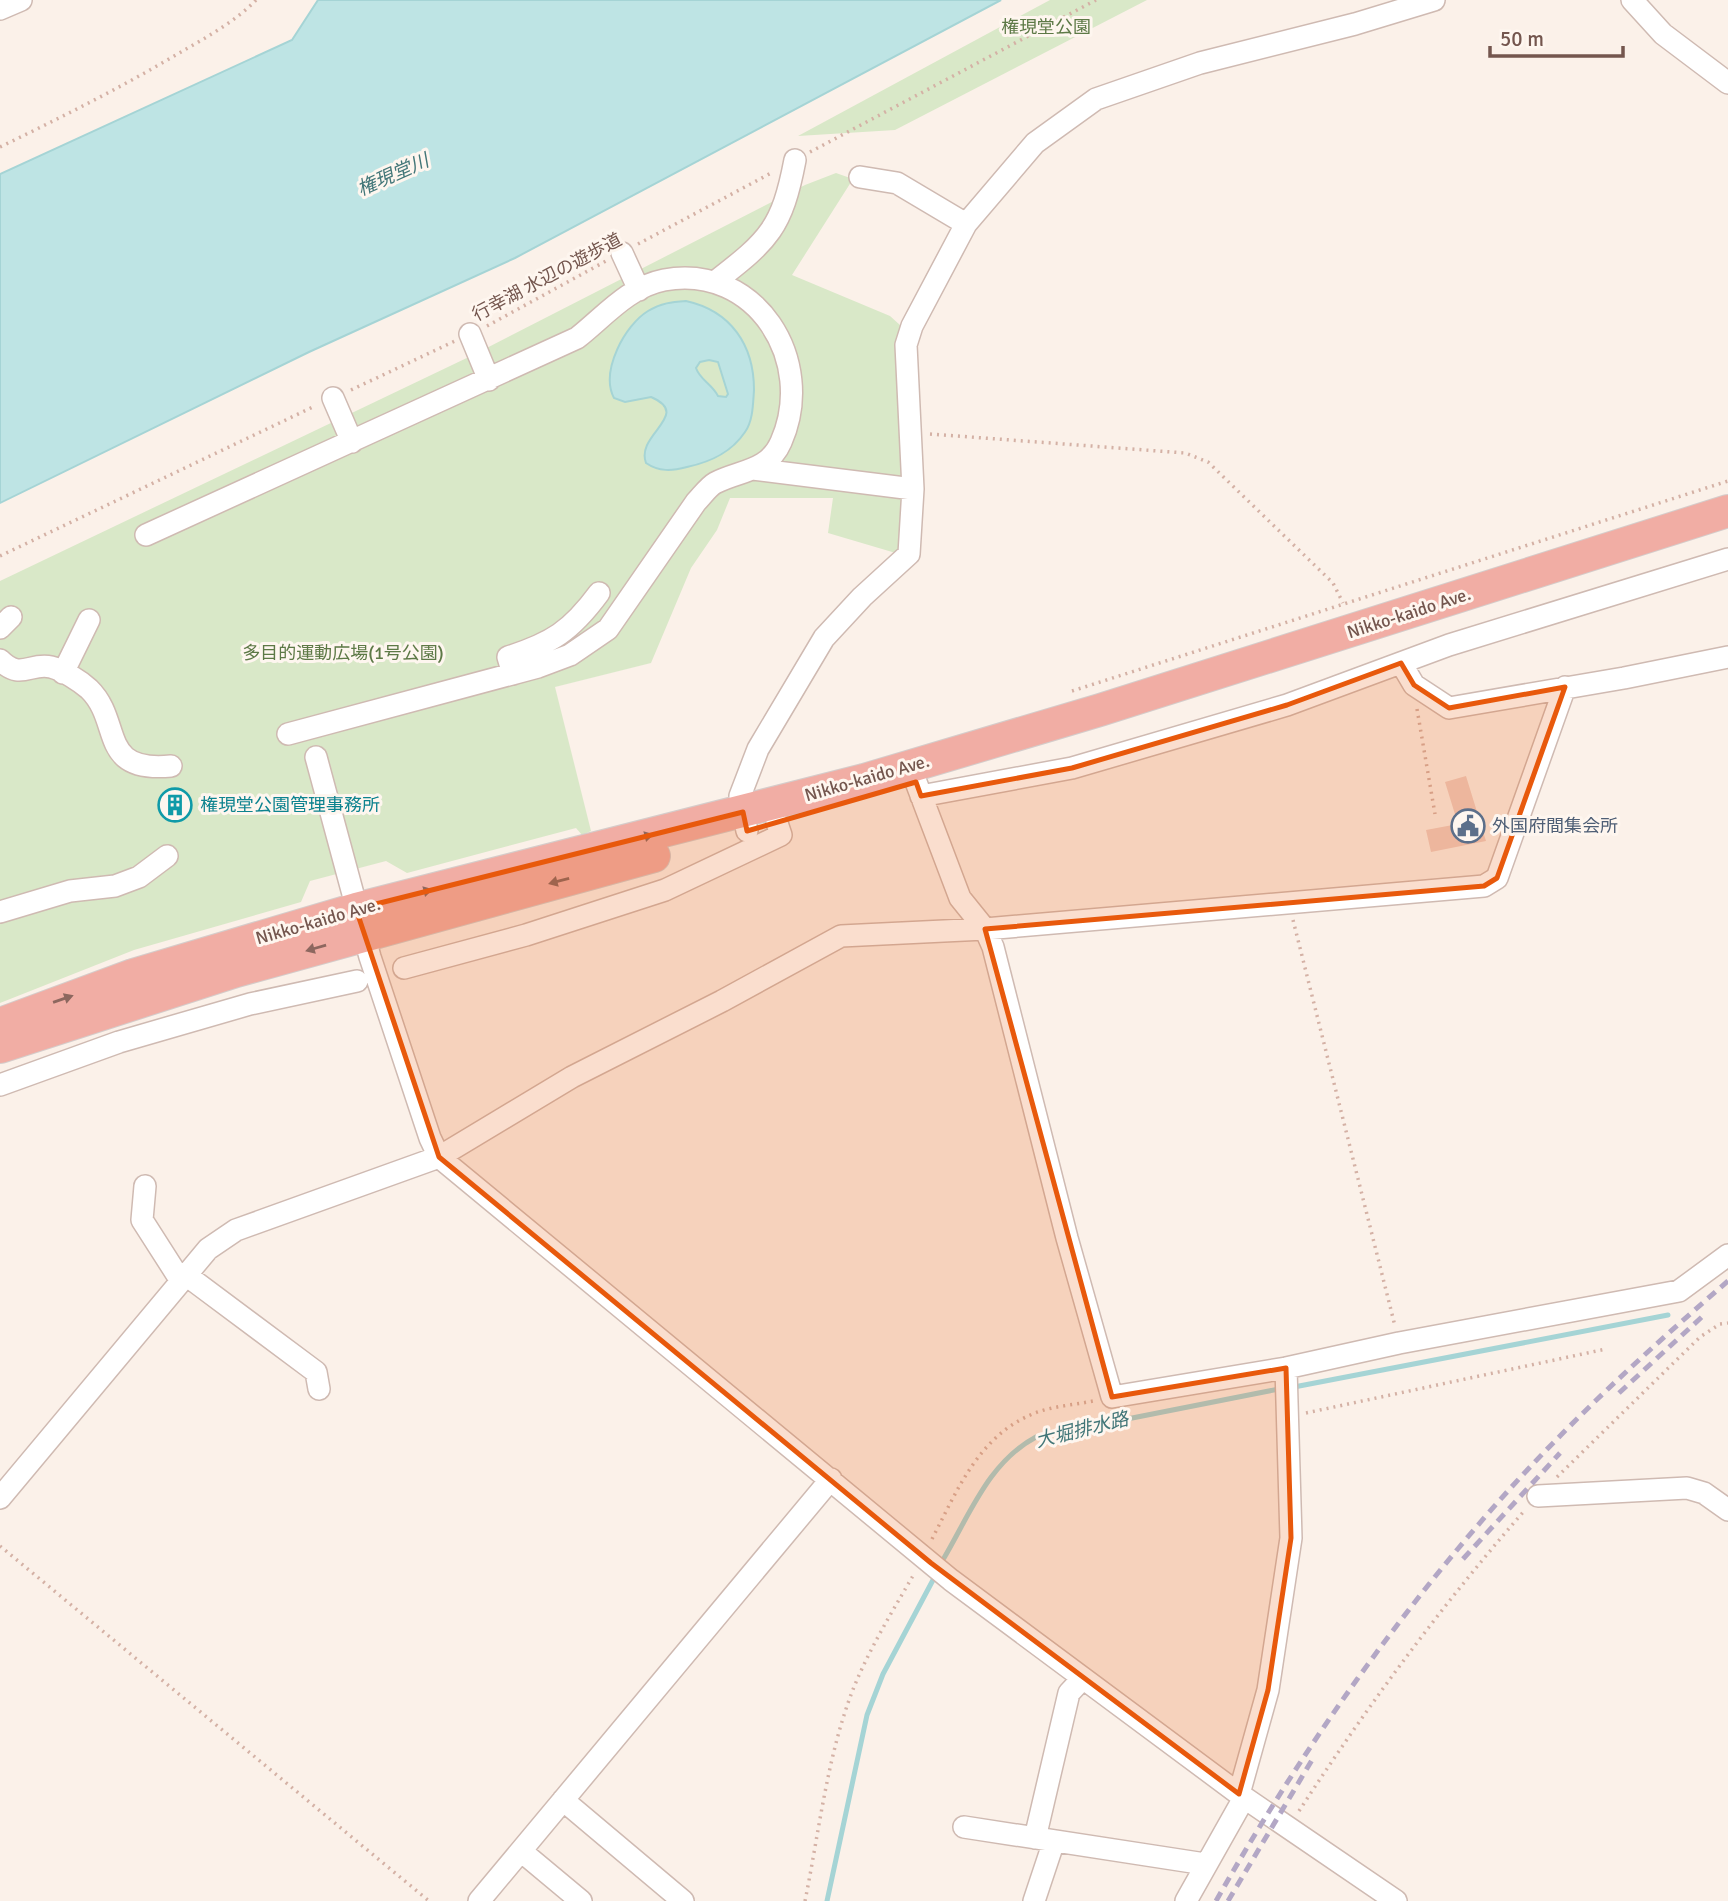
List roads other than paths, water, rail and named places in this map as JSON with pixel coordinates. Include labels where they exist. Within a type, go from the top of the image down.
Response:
[{"type":"highway","name":"Nikko-kaido Ave.","points":[[0,1024],[133,975],[360,922],[745,822],[864,780],[1101,710],[1728,511]]},
{"type":"highway","name":"Nikko-kaido Ave.","points":[[745,822],[777,823],[918,789],[1728,533]]},
{"type":"highway","name":"Nikko-kaido Ave.","points":[[0,1047],[360,922]]},
{"type":"street","points":[[0,9],[20,0]]},
{"type":"street","points":[[745,822],[740,796],[758,749],[824,638],[862,597],[909,554],[913,489],[906,345],[912,326],[966,224],[1035,143],[1096,99],[1200,63],[1355,24],[1434,0]]},
{"type":"street","points":[[1632,0],[1664,34],[1728,83]]},
{"type":"street","points":[[716,281],[763,244],[788,195],[795,160]]},
{"type":"street","points":[[860,177],[897,183],[966,224]]},
{"type":"street","points":[[622,253],[639,290]]},
{"type":"street","points":[[145,536],[576,338],[627,295],[664,280],[716,281],[757,306],[774,326],[789,372],[789,411],[780,443],[766,464],[714,484],[696,502],[608,629],[570,655],[513,674],[288,734]]},
{"type":"street","points":[[470,334],[489,380]]},
{"type":"street","points":[[333,398],[352,442]]},
{"type":"street","points":[[753,469],[913,489]]},
{"type":"street","points":[[1728,559],[1449,645],[1287,705],[1072,768],[918,789],[960,898],[985,929],[1007,996],[1067,1238],[1112,1397],[1286,1368],[1399,1343],[1679,1291],[1728,1255]]},
{"type":"street","points":[[513,674],[508,657],[544,646],[576,624],[599,593]]},
{"type":"street","points":[[63,673],[89,620]]},
{"type":"street","points":[[1401,663],[1414,685],[1439,704],[1449,708],[1728,657]]},
{"type":"street","points":[[0,660],[19,671],[49,667],[88,688],[99,701],[115,747],[133,763],[150,768],[171,766]]},
{"type":"street","points":[[0,1498],[208,1249],[236,1230],[439,1157],[572,1077],[722,1001],[841,936],[985,929],[1484,886],[1497,878],[1565,687]]},
{"type":"street","points":[[316,757],[360,922],[430,1138],[439,1157],[951,1580],[1242,1796],[1396,1901]]},
{"type":"street","points":[[404,968],[526,935],[665,890],[781,835],[777,823]]},
{"type":"street","points":[[0,912],[70,891],[115,886],[139,877],[167,856]]},
{"type":"street","points":[[0,1085],[119,1042],[250,1004],[357,981]]},
{"type":"street","points":[[145,1186],[142,1220],[183,1278],[316,1372],[319,1389]]},
{"type":"street","points":[[1186,1901],[1242,1796],[1268,1690],[1291,1538],[1286,1368]]},
{"type":"street","points":[[479,1901],[831,1479]]},
{"type":"street","points":[[1538,1496],[1687,1488],[1704,1493],[1728,1510]]},
{"type":"street","points":[[1034,1901],[1069,1693],[1083,1678]]},
{"type":"street","points":[[563,1800],[683,1901]]},
{"type":"street","points":[[964,1827],[1205,1864]]},
{"type":"street","points":[[521,1851],[581,1901]]},
{"type":"water","name":"権現堂川","points":[[318,0],[1001,0],[515,258],[309,352],[0,503],[0,174],[292,40]]},
{"type":"water","points":[[686,301],[716,313],[737,332],[750,359],[753,407],[748,428],[727,451],[704,462],[666,470],[646,463],[645,453],[648,443],[665,418],[666,411],[662,404],[651,397],[625,402],[614,398],[610,375],[623,338],[639,318],[657,306]],"holes":[[[700,362],[718,362],[728,394],[726,397],[718,396],[696,368]]]},
{"type":"waterway","name":"大堀排水路","points":[[1294,1387],[1668,1315]]},
{"type":"waterway","name":"大堀排水路","points":[[944,1558],[993,1475],[1005,1460],[1036,1437],[1279,1389]]},
{"type":"waterway","name":"大堀排水路","points":[[827,1901],[867,1715],[883,1674],[933,1580]]},
{"type":"railway","points":[[1216,1901],[1312,1744],[1420,1595],[1499,1501],[1581,1415],[1728,1281]]},
{"type":"railway","points":[[1619,1393],[1704,1315]]},
{"type":"railway","points":[[1463,1559],[1560,1453]]},
{"type":"railway","points":[[1228,1901],[1312,1760]]},
{"type":"place","name":"権現堂公園管理事務所","points":[[175,805]]},
{"type":"place","name":"外国府間集会所","points":[[1468,826]]},
{"type":"park label","name":"権現堂公園","points":[[1046,27]]},
{"type":"park label","name":"多目的運動広場(1号公園)","points":[[343,653]]}]
